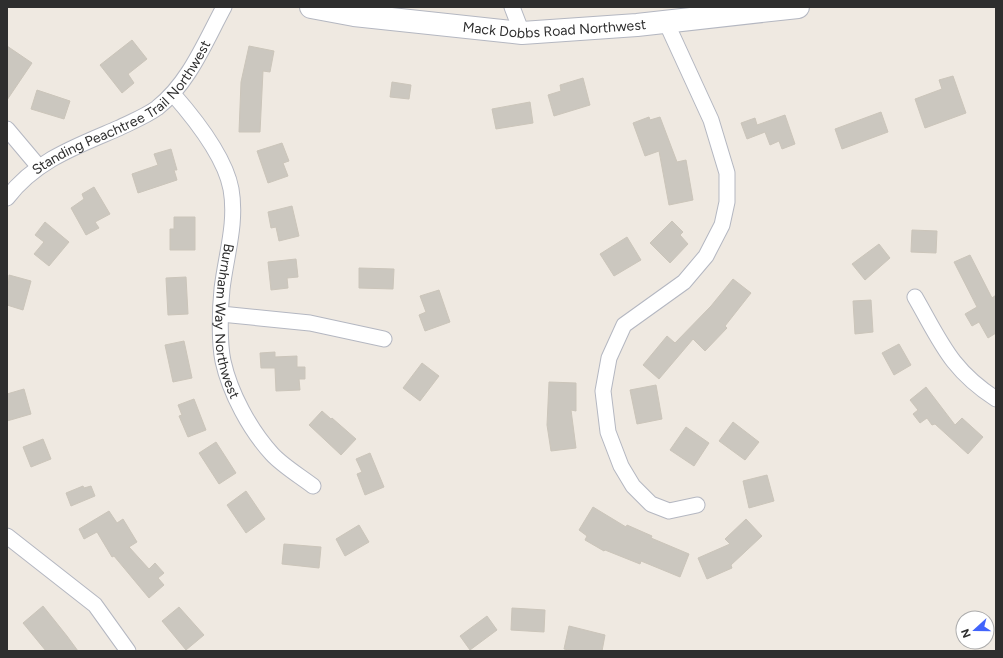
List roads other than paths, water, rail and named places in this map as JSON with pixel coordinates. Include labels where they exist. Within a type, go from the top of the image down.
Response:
[{"type":"street","name":"Standing Peachtree Trail Northwest","points":[[7,198],[15,187],[38,167],[61,153],[126,124],[155,109],[173,94],[191,68],[224,7]]},
{"type":"street","name":"Mack Dobbs Road Northwest","points":[[311,7],[354,16],[522,33],[666,22],[798,7]]},
{"type":"street","points":[[512,7],[522,33]]},
{"type":"street","points":[[666,22],[711,120],[726,173],[727,202],[722,225],[706,256],[684,282],[624,325],[609,358],[603,391],[608,432],[621,466],[633,486],[652,504],[669,511],[697,505]]},
{"type":"street","name":"Burnham Way Northwest","points":[[173,94],[186,109],[213,148],[231,189],[233,224],[222,288],[221,314],[223,361],[242,414],[273,455],[313,486]]},
{"type":"street","points":[[7,129],[38,167]]},
{"type":"street","points":[[914,297],[940,344],[958,368],[996,399]]},
{"type":"street","points":[[221,314],[310,323],[384,339]]},
{"type":"street","points":[[7,536],[94,605],[128,651]]}]
